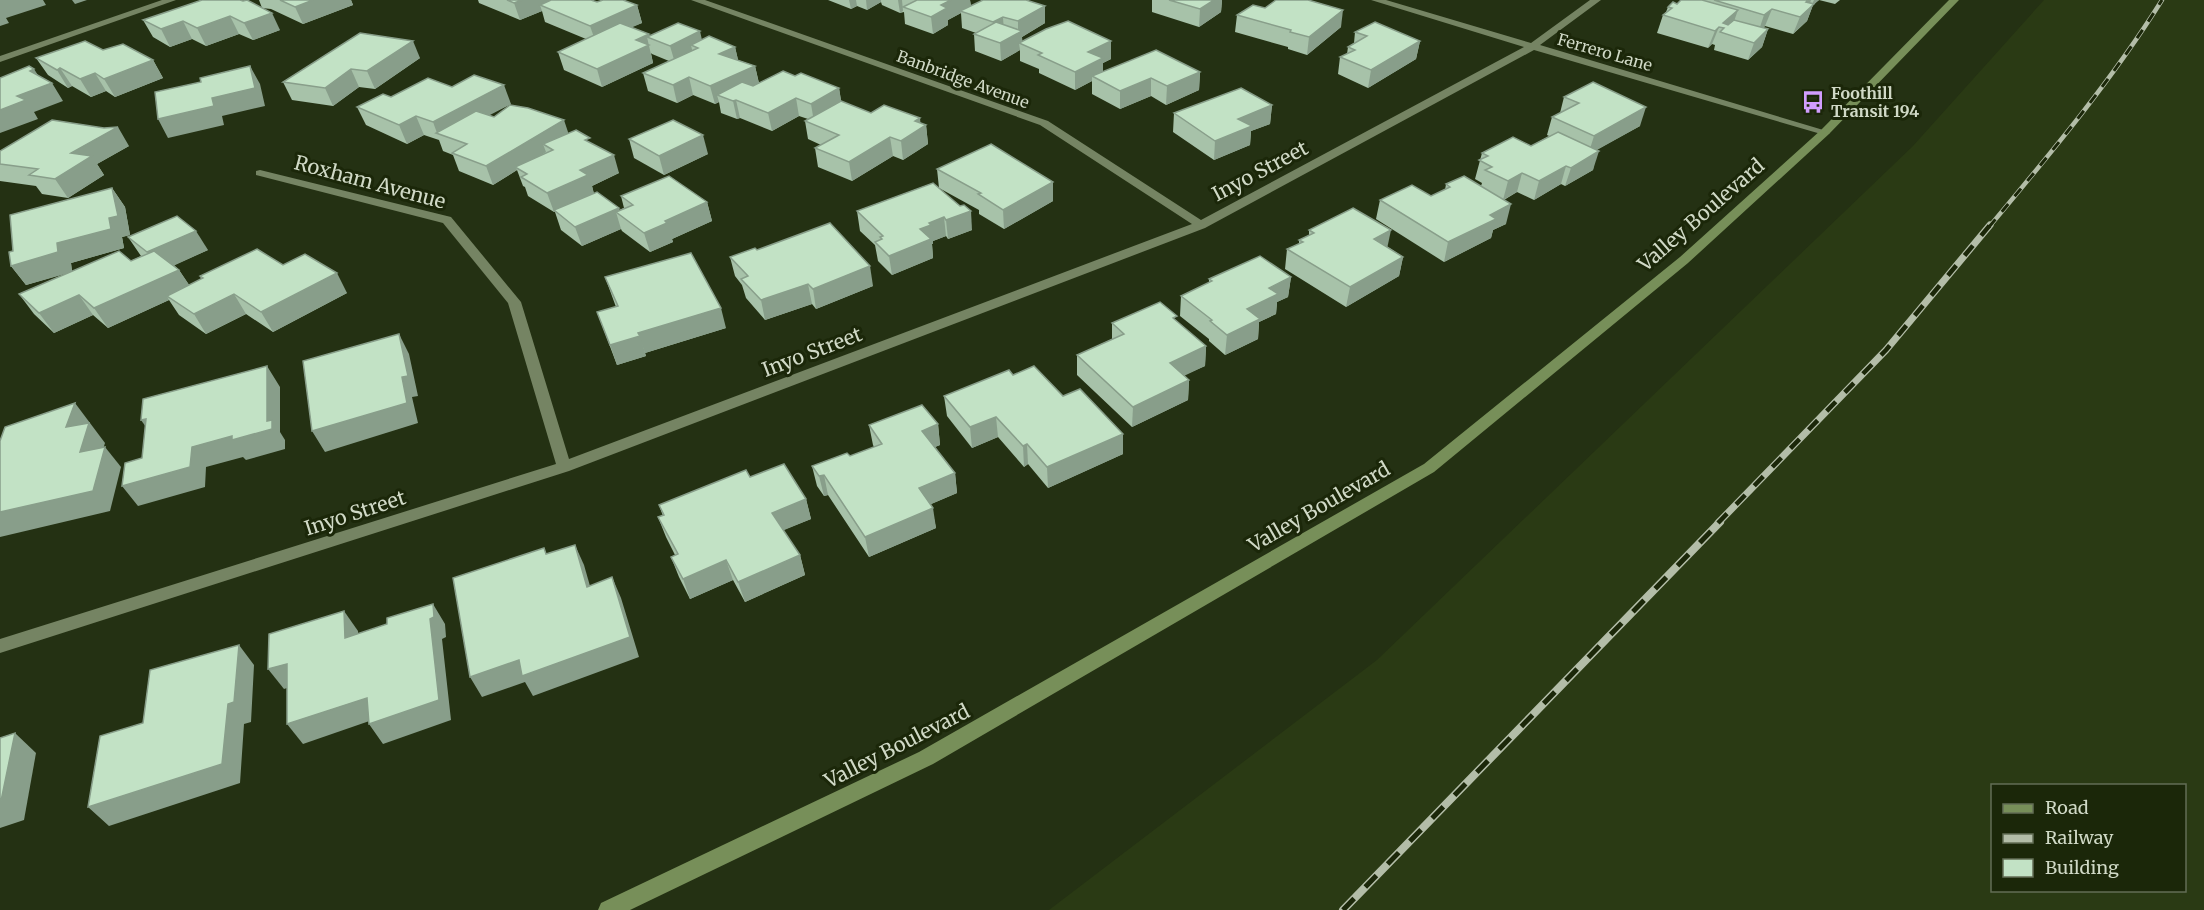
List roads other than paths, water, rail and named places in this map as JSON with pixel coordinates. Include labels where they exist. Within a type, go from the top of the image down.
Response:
[{"type":"main road","name":"Valley Boulevard","points":[[608,910],[926,758],[1429,468],[1684,260],[1825,132],[1954,0]]},
{"type":"street","points":[[0,59],[171,0]]},
{"type":"street","name":"Banbridge Avenue","points":[[696,0],[1044,123],[1201,225]]},
{"type":"street","name":"Ferrero Lane","points":[[1376,0],[1825,132]]},
{"type":"street","name":"Inyo Street","points":[[0,646],[564,467],[1201,225],[1533,46],[1596,0]]},
{"type":"street","name":"Roxham Avenue","points":[[260,173],[447,220],[514,302],[564,467]]},
{"type":"railway","points":[[1989,227],[2101,88],[2162,0]]},
{"type":"railway","points":[[1718,523],[1886,350],[1990,225]]},
{"type":"railway","points":[[1343,910],[1720,522]]},
{"type":"place","name":"Foothill Transit 194","points":[[1813,102]]}]
